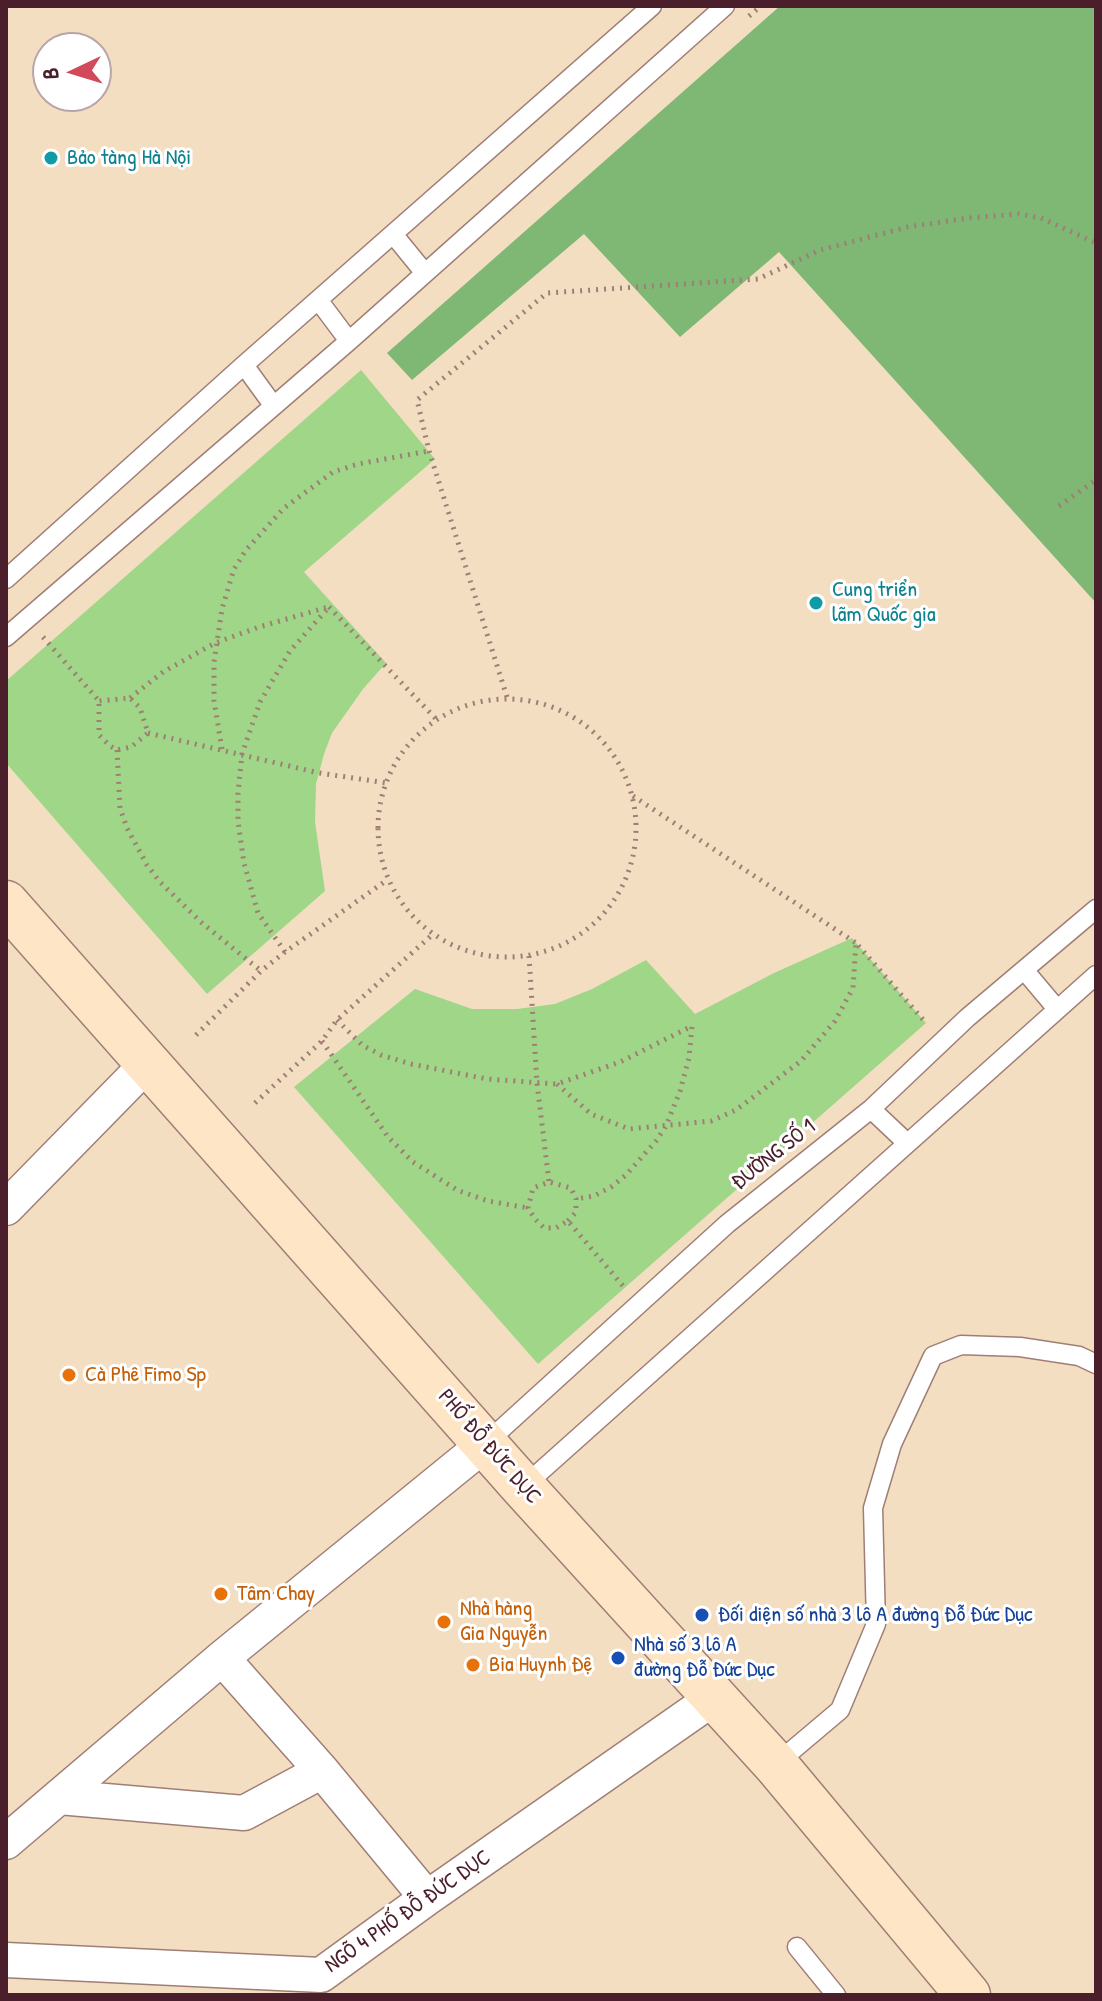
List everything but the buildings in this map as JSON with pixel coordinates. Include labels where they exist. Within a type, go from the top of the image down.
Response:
[{"type":"street","name":"PHỐ ĐỖ ĐỨC DỤC","points":[[6,903],[523,1487],[776,1765],[968,1995]]},
{"type":"street","points":[[6,1208],[149,1062]]},
{"type":"street","points":[[6,1842],[222,1658],[486,1443]]},
{"type":"street","points":[[222,1658],[322,1771],[427,1898]]},
{"type":"street","name":"NGÕ 4 PHỐ ĐỖ ĐỨC DỤC","points":[[6,1960],[320,1985],[427,1898],[715,1697]]},
{"type":"street","points":[[59,1797],[244,1813],[322,1771]]},
{"type":"lane","points":[[6,579],[652,6]]},
{"type":"lane","points":[[6,637],[349,341],[725,6]]},
{"type":"lane","points":[[393,234],[424,272]]},
{"type":"lane","points":[[319,301],[349,341]]},
{"type":"lane","points":[[244,365],[273,405]]},
{"type":"lane","name":"ĐƯỜNG SỐ 1","points":[[486,1443],[727,1224],[871,1109],[967,1018],[1096,909]]},
{"type":"lane","points":[[1025,971],[1057,1009]]},
{"type":"lane","points":[[523,1487],[1096,975]]},
{"type":"lane","points":[[871,1109],[906,1142]]},
{"type":"lane","points":[[776,1765],[840,1710],[876,1624],[873,1508],[892,1444],[933,1356],[961,1345],[1020,1347],[1079,1356],[1096,1364]]},
{"type":"lane","points":[[797,1947],[836,1995]]},
{"type":"path","points":[[507,697],[429,451],[417,400],[547,293],[758,279],[820,250],[908,227],[968,218],[1019,214],[1041,218],[1096,243]]},
{"type":"path","points":[[222,749],[212,683],[222,609],[234,569],[246,550],[284,508],[333,472],[358,464],[429,451]]},
{"type":"path","points":[[1059,506],[1096,480]]},
{"type":"path","points":[[99,701],[130,698],[163,672],[218,642],[329,607]]},
{"type":"path","points":[[329,607],[437,720]]},
{"type":"path","points":[[285,952],[258,913],[244,863],[238,822],[242,754],[260,702],[290,651],[329,607]]},
{"type":"path","points":[[42,636],[99,701],[99,735],[117,750],[120,808],[147,865],[177,900],[261,971]]},
{"type":"path","points":[[507,697],[549,704],[587,725],[615,757],[633,796],[636,838],[626,880],[603,916],[569,942],[529,956],[495,958],[462,950],[432,935],[406,910],[387,880],[378,838],[382,795],[398,756],[427,724],[465,704],[507,697]]},
{"type":"path","points":[[130,698],[140,708],[148,733]]},
{"type":"path","points":[[148,733],[319,773],[387,783]]},
{"type":"path","points":[[117,750],[131,747],[148,733]]},
{"type":"path","points":[[633,796],[856,943],[933,1032]]},
{"type":"path","points":[[196,1035],[261,971],[387,880]]},
{"type":"path","points":[[255,1103],[322,1041],[337,1020],[432,935]]},
{"type":"path","points":[[557,1084],[583,1109],[629,1129],[711,1121],[736,1110],[801,1061],[835,1021],[853,988],[856,943]]},
{"type":"path","points":[[529,956],[537,1083],[549,1182]]},
{"type":"path","points":[[337,1020],[362,1045],[381,1055],[411,1064],[487,1079],[557,1084],[620,1062],[692,1026],[689,1058],[666,1126],[656,1141],[626,1175],[594,1196],[576,1199]]},
{"type":"path","points":[[322,1041],[388,1137],[413,1162],[457,1190],[488,1201],[528,1208],[544,1228],[556,1228],[568,1221],[576,1212],[576,1199],[571,1188],[549,1182],[533,1188],[528,1208]]},
{"type":"path","points":[[568,1221],[632,1295]]},
{"type":"green space","points":[[780,6],[1096,6],[1096,603],[779,252],[680,337],[584,234],[412,380],[387,353]]},
{"type":"green space","points":[[361,370],[435,459],[304,572],[386,663],[332,733],[324,754],[316,784],[315,822],[325,891],[207,994],[6,763],[6,681]]},
{"type":"green space","points":[[852,938],[926,1023],[538,1364],[294,1087],[415,989],[472,1009],[517,1009],[555,1004],[592,989],[646,960],[695,1014],[774,973]]},
{"type":"place","name":"Bảo tàng Hà Nội","points":[[51,158]]},
{"type":"place","name":"Cung triển lãm Quốc gia","points":[[816,603]]},
{"type":"place","name":"Cà Phê Fimo Sp","points":[[69,1375]]},
{"type":"place","name":"Tâm Chay","points":[[221,1594]]},
{"type":"place","name":"Đối diện số nhà 3 lô A đường Đỗ Đức Dục","points":[[702,1615]]},
{"type":"place","name":"Nhà hàng Gia Nguyễn","points":[[444,1622]]},
{"type":"place","name":"Nhà số 3 lô A đường Đỗ Đức Dục","points":[[618,1658]]},
{"type":"place","name":"Bia Huynh Đệ","points":[[473,1665]]}]
